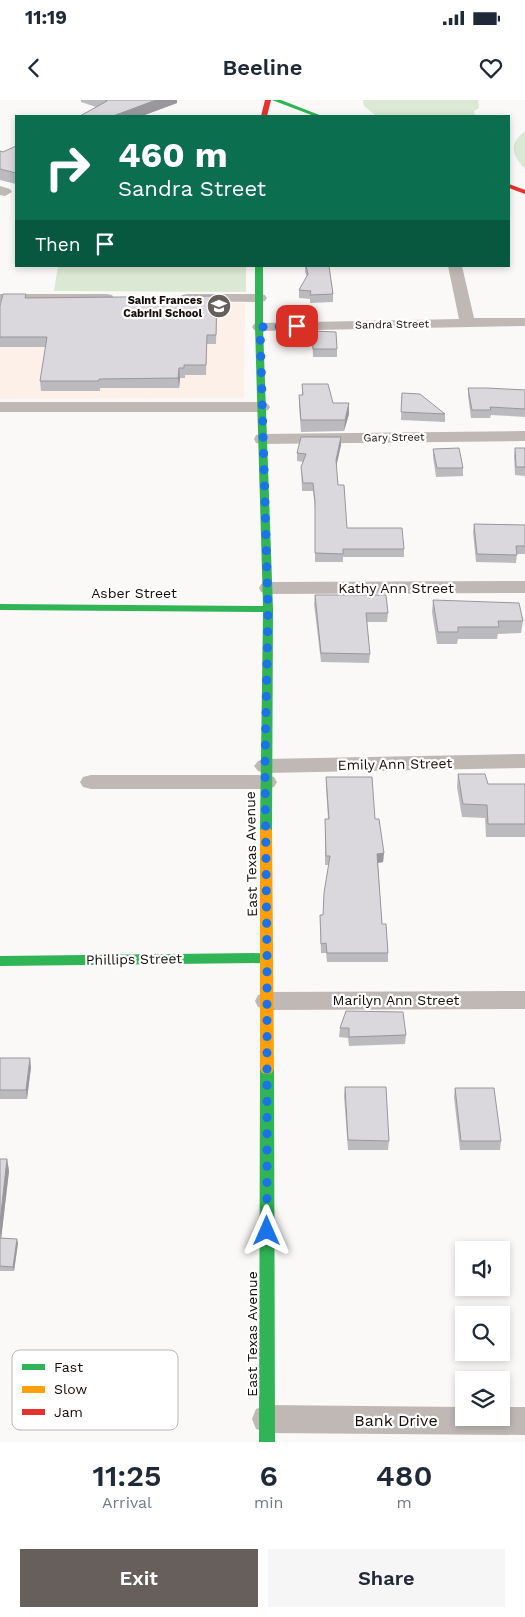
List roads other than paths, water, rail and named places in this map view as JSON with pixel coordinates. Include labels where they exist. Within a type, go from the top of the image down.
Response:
[{"type":"street","points":[[264,115],[268,100]]},
{"type":"street","points":[[275,100],[316,115]]},
{"type":"street","name":"East Texas Avenue","points":[[260,267],[262,439],[268,588],[265,774],[267,1431]]},
{"type":"street","points":[[455,267],[467,322]]},
{"type":"street","points":[[0,298],[120,298]]},
{"type":"street","points":[[170,298],[260,298]]},
{"type":"street","name":"Sandra Street","points":[[260,327],[525,322]]},
{"type":"street","points":[[0,407],[262,407]]},
{"type":"street","name":"Gary Street","points":[[262,439],[525,436]]},
{"type":"street","name":"Kathy Ann Street","points":[[268,588],[525,587]]},
{"type":"street","name":"Asber Street","points":[[0,607],[268,609]]},
{"type":"street","name":"Emily Ann Street","points":[[265,774],[525,761]]},
{"type":"street","points":[[91,782],[265,774]]},
{"type":"street","name":"Phillips Street","points":[[0,961],[267,958]]},
{"type":"street","name":"Marilyn Ann Street","points":[[267,1001],[525,1000]]},
{"type":"street","name":"Bank Drive","points":[[267,1431],[525,1421]]},
{"type":"place","name":"Saint Frances Cabrini School","points":[[219,306]]}]
